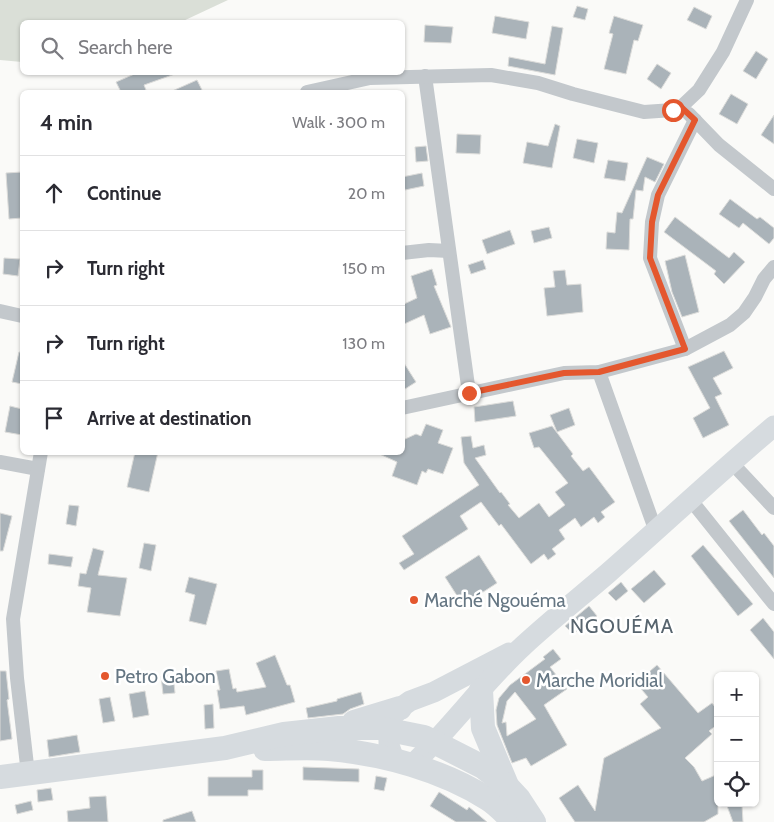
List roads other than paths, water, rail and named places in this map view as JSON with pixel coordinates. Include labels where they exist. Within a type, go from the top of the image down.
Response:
[{"type":"highway","points":[[481,690],[483,728],[506,784]]},
{"type":"highway","points":[[338,728],[363,718],[400,708]]},
{"type":"highway","points":[[0,777],[225,748],[284,734],[366,727],[424,737],[483,767],[506,784],[519,799],[534,822]]},
{"type":"highway","points":[[225,748],[328,749],[367,754],[403,763],[460,783],[490,800],[514,822]]},
{"type":"main road","points":[[522,646],[434,692],[410,701],[400,708],[392,718],[388,730],[389,745],[403,763],[435,742],[522,646],[608,573],[731,462],[774,426]]},
{"type":"street","points":[[316,90],[370,78],[491,75],[538,84],[644,112],[673,110],[681,107],[699,90],[723,52],[747,0]]},
{"type":"street","points":[[425,76],[469,393]]},
{"type":"street","points":[[681,107],[719,145],[773,186]]},
{"type":"street","points":[[685,349],[650,258],[652,222],[658,195],[695,120]]},
{"type":"street","points":[[405,253],[429,250],[449,251]]},
{"type":"street","points":[[405,407],[564,373],[599,372],[685,349],[730,324],[744,312],[755,297],[764,279],[774,267]]},
{"type":"street","points":[[0,311],[20,316]]},
{"type":"street","points":[[599,372],[656,530]]},
{"type":"street","points":[[28,774],[17,678],[7,618],[40,455]]},
{"type":"street","points":[[0,462],[38,469]]},
{"type":"street","points":[[731,462],[774,508]]},
{"type":"street","points":[[690,499],[774,604]]},
{"type":"place","name":"Marché Ngouéma","points":[[414,600]]},
{"type":"place","name":"Petro Gabon","points":[[105,676]]},
{"type":"place","name":"Marche Moridial","points":[[526,680]]},
{"type":"district","name":"NGOUÉMA","points":[[622,626]]}]
